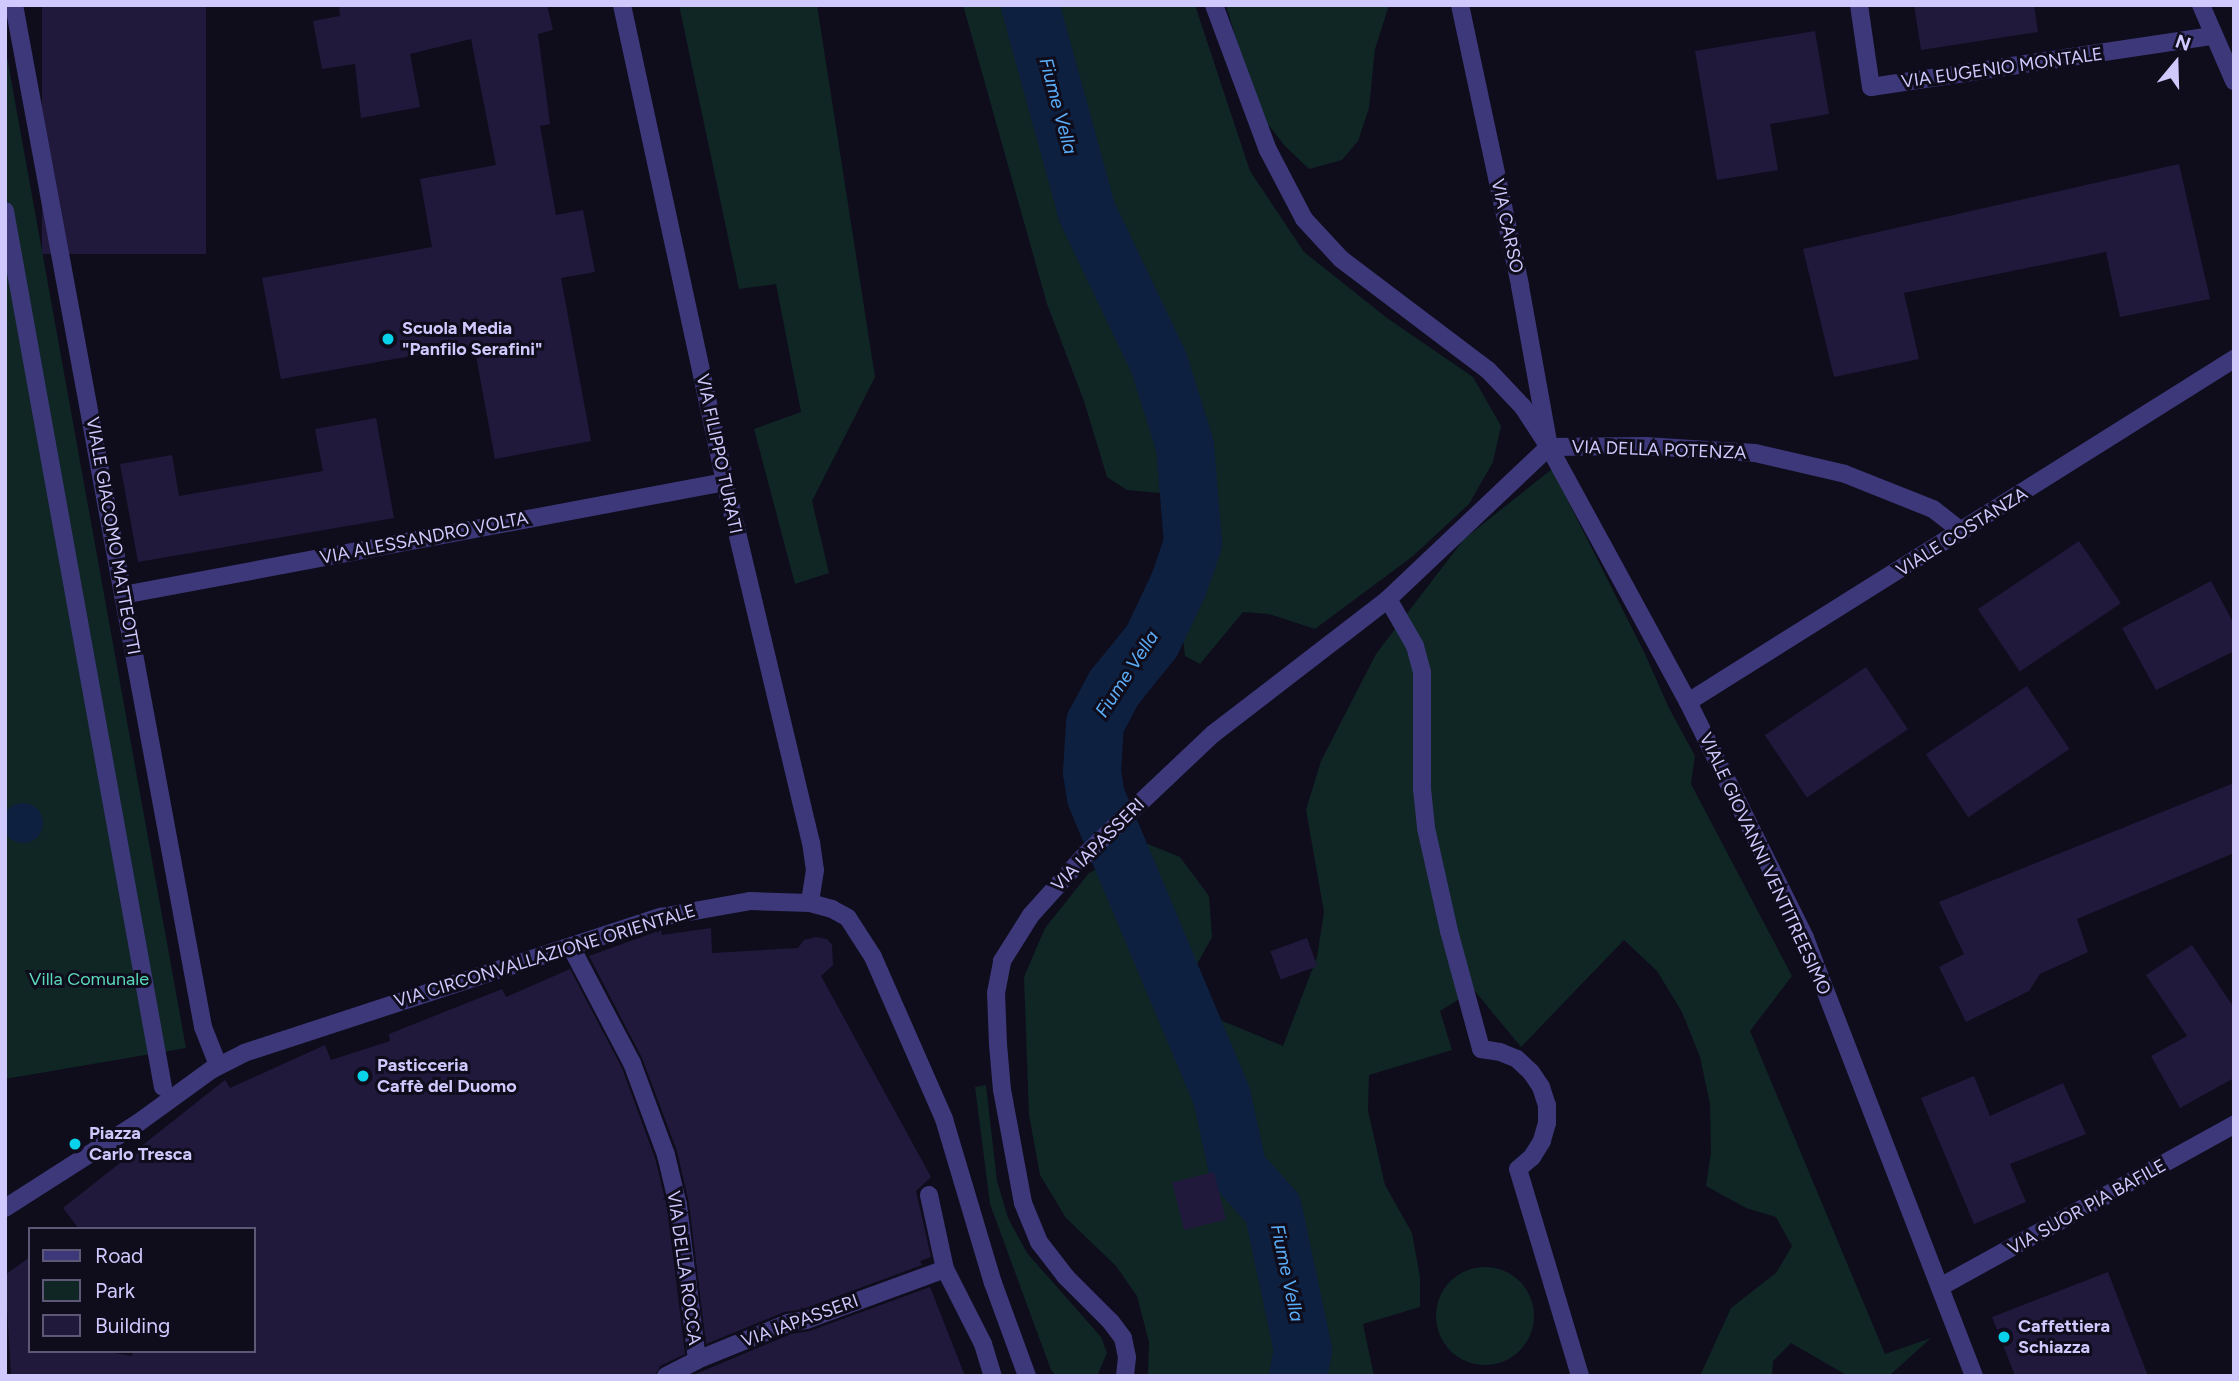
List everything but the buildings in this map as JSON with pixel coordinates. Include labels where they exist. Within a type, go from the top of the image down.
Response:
[{"type":"street","name":"VIALE GIACOMO MATTEOTTI","points":[[14,5],[203,1027],[218,1065]]},
{"type":"street","name":"VIA FILIPPO TURATI","points":[[622,5],[725,482],[811,842],[814,870],[810,902]]},
{"type":"street","points":[[1214,5],[1268,150],[1304,219],[1341,259],[1488,370],[1523,407],[1549,447]]},
{"type":"street","name":"VIA CARSO","points":[[1460,5],[1520,286],[1549,447]]},
{"type":"street","name":"VIA EUGENIO MONTALE","points":[[1858,5],[1871,87],[2214,36]]},
{"type":"street","points":[[2201,5],[2234,81]]},
{"type":"street","points":[[5,211],[163,1087]]},
{"type":"street","name":"VIALE COSTANZA","points":[[1688,702],[1962,533],[2234,359]]},
{"type":"street","name":"VIA DELLA POTENZA","points":[[1549,447],[1644,446],[1755,453],[1845,474],[1933,509],[1962,533]]},
{"type":"street","name":"VIA IAPASSERI","points":[[1125,1375],[1127,1357],[1123,1338],[1039,1242],[1023,1203],[1002,1090],[998,1044],[996,993],[1002,961],[1031,915],[1086,854],[1213,734],[1388,598],[1549,447]]},
{"type":"street","name":"VIALE GIOVANNI VENTITREESIMO","points":[[1549,447],[1688,702],[1805,938],[1974,1376]]},
{"type":"street","name":"VIA ALESSANDRO VOLTA","points":[[123,595],[725,482]]},
{"type":"street","points":[[1388,598],[1415,646],[1422,672],[1422,789],[1426,828],[1449,931],[1481,1049],[1500,1052],[1517,1059],[1536,1079],[1547,1105],[1547,1123],[1542,1141],[1532,1157],[1518,1169],[1580,1376]]},
{"type":"street","name":"VIA CIRCONVALLAZIONE ORIENTALE","points":[[218,1065],[311,1029],[661,917],[708,906],[750,901],[810,902],[832,909],[848,918],[873,957],[944,1119],[993,1283],[1027,1376]]},
{"type":"street","name":"VIA DELLA ROCCA","points":[[571,947],[632,1063],[666,1155],[678,1205],[696,1360]]},
{"type":"street","points":[[5,1208],[128,1130],[218,1065]]},
{"type":"street","name":"VIA SUOR PIA BAFILE","points":[[1940,1287],[2234,1125]]},
{"type":"street","points":[[929,1195],[945,1269],[983,1344],[993,1376]]},
{"type":"street","name":"VIA IAPASSERI","points":[[666,1376],[696,1360],[788,1323],[806,1320],[945,1269]]},
{"type":"green space","points":[[679,5],[817,5],[875,377],[812,501],[829,573],[795,584],[754,429],[801,412],[776,284],[739,289]]},
{"type":"green space","points":[[963,5],[1195,5],[1250,171],[1304,252],[1387,318],[1473,377],[1501,426],[1493,462],[1469,504],[1413,556],[1315,629],[1269,614],[1243,612],[1200,664],[1185,656],[1183,638],[1202,577],[1160,493],[1127,490],[1107,477],[1084,401],[1047,304]]},
{"type":"green space","points":[[1226,5],[1389,5],[1375,49],[1369,108],[1358,141],[1342,160],[1309,169],[1284,145],[1257,110]]},
{"type":"green space","name":"Villa Comunale","points":[[5,46],[186,1048],[5,1079]]},
{"type":"green space","points":[[1552,469],[1695,756],[1691,784],[1792,976],[1750,1031],[1885,1354],[1931,1338],[1889,1376],[1848,1376],[1791,1343],[1773,1361],[1772,1376],[1700,1376],[1731,1308],[1776,1273],[1792,1246],[1776,1217],[1746,1208],[1706,1186],[1711,1152],[1710,1104],[1700,1057],[1682,1012],[1657,971],[1624,940],[1521,1047],[1474,990],[1440,1011],[1452,1050],[1369,1075],[1368,1111],[1385,1185],[1412,1233],[1420,1277],[1420,1307],[1363,1324],[1374,1376],[1148,1376],[1149,1342],[1137,1296],[1116,1266],[1066,1218],[1040,1175],[1029,1115],[1024,977],[1045,928],[1089,873],[1148,844],[1180,857],[1209,896],[1212,937],[1191,975],[1213,1017],[1283,1046],[1317,957],[1324,912],[1306,810],[1321,761],[1376,654],[1464,539]]},
{"type":"green space","points":[[986,1085],[997,1181],[1008,1218],[1027,1253],[1101,1337],[1107,1353],[1097,1376],[1056,1376],[1051,1370],[990,1204],[975,1087]]},
{"type":"green space","points":[[1485,1267],[1504,1271],[1519,1282],[1530,1297],[1534,1316],[1530,1335],[1519,1350],[1504,1361],[1485,1365],[1466,1361],[1451,1350],[1440,1335],[1436,1316],[1440,1297],[1451,1282],[1466,1271]]},
{"type":"water","points":[[23,803],[31,804],[37,809],[42,815],[42,831],[37,837],[31,842],[23,843],[15,842],[9,837],[4,831],[3,823],[4,815],[9,809],[15,804]]},
{"type":"waterway","name":"Fiume Vella","points":[[1030,5],[1087,212],[1159,363],[1185,446],[1193,543],[1179,584],[1152,641],[1114,688],[1095,723],[1092,772],[1096,797],[1222,1097],[1238,1170],[1273,1209],[1303,1350],[1298,1376]]},
{"type":"place","name":"Scuola Media \"Panfilo Serafini\"","points":[[388,339]]},
{"type":"place","name":"Pasticceria Caffè del Duomo","points":[[363,1076]]},
{"type":"place","name":"Piazza Carlo Tresca","points":[[75,1144]]},
{"type":"place","name":"Caffettiera Schiazza","points":[[2004,1337]]}]
